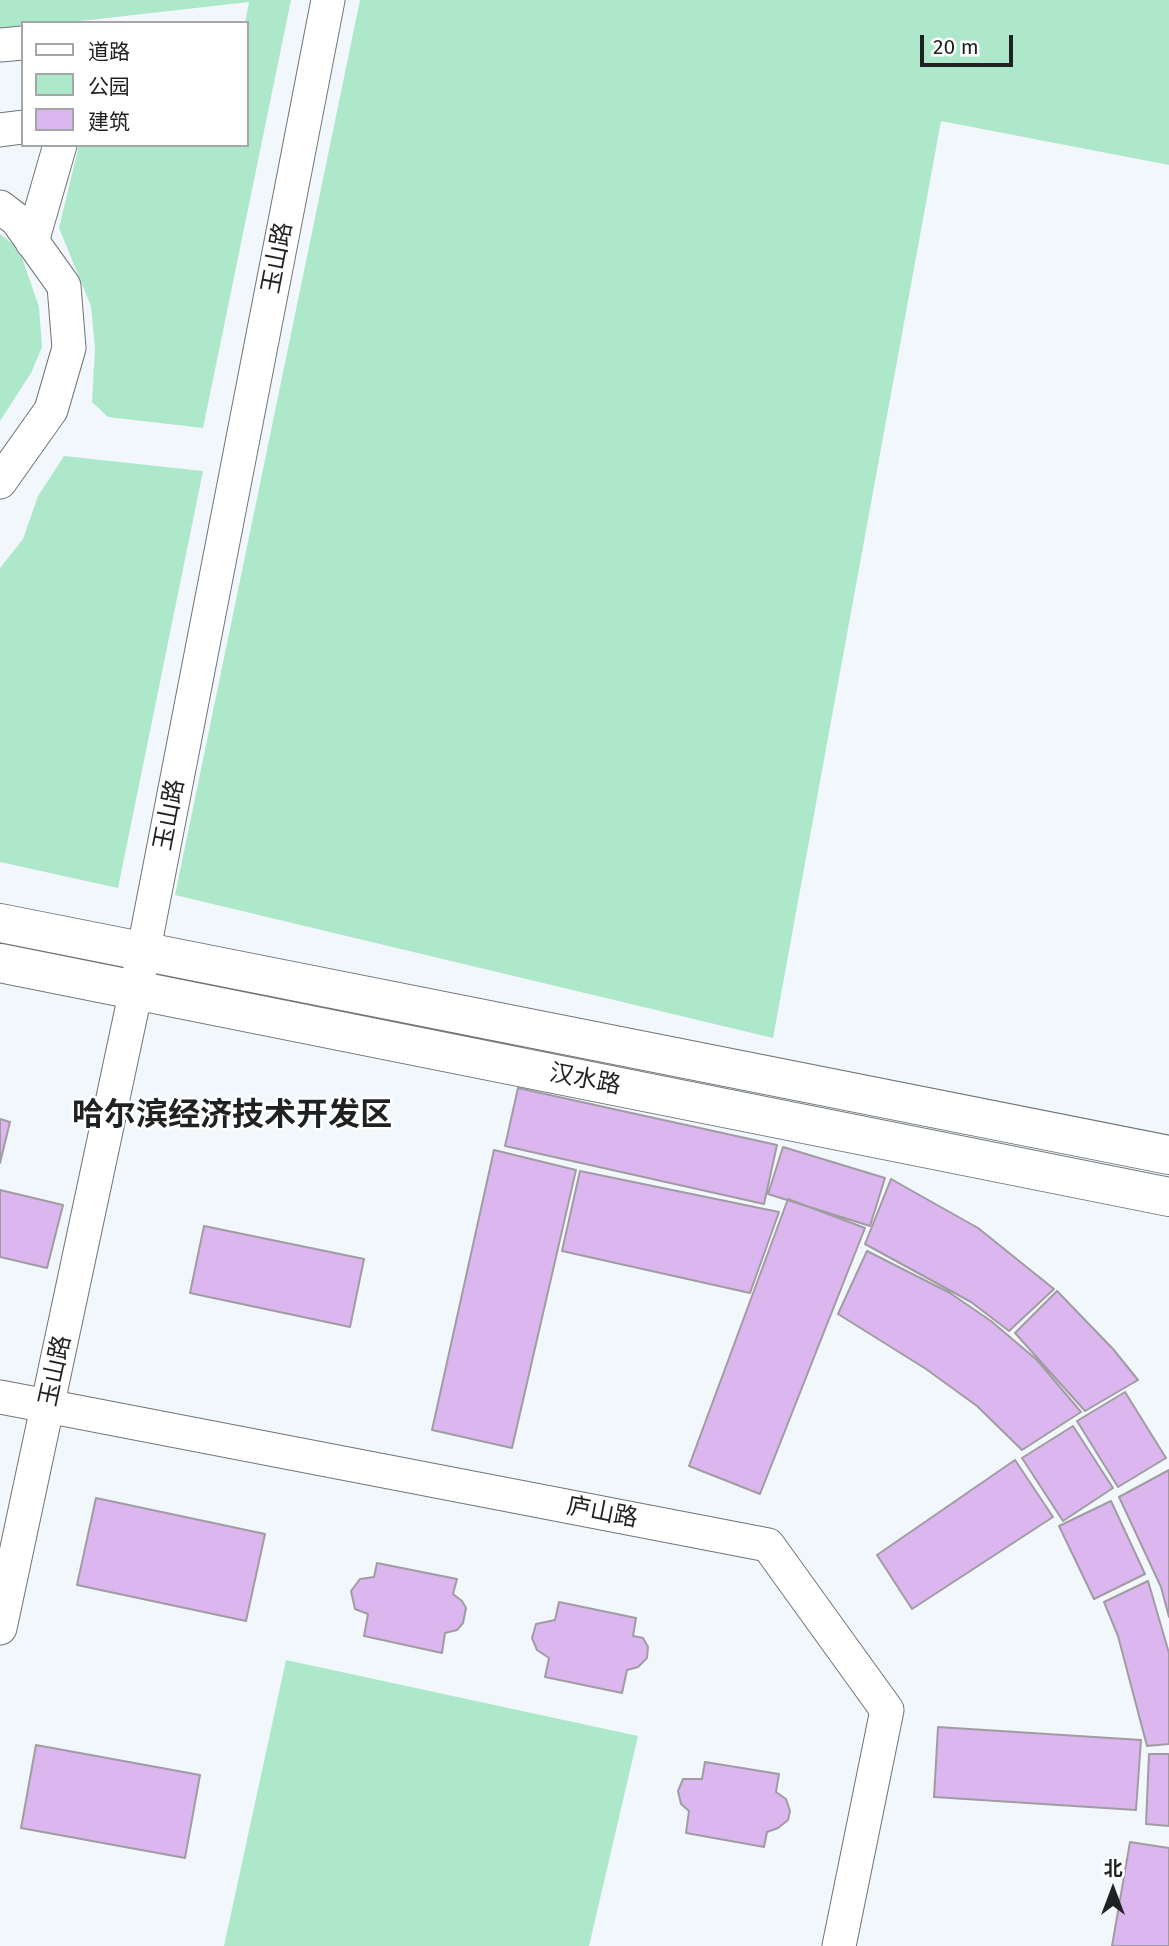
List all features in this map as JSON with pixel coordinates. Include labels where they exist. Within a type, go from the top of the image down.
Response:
[{"type":"main road","name":"汉水路","points":[[0,923],[1169,1155]]},
{"type":"main road","name":"汉水路","points":[[0,963],[1169,1197]]},
{"type":"street","name":"玉山路","points":[[0,1628],[144,952],[328,0]]},
{"type":"street","points":[[0,46],[21,43]]},
{"type":"street","points":[[0,130],[21,127]]},
{"type":"street","points":[[32,242],[59,147]]},
{"type":"street","points":[[0,207],[17,220],[64,286],[69,348],[51,410],[0,482]]},
{"type":"street","name":"庐山路","points":[[0,1397],[768,1545],[887,1710],[839,1946]]},
{"type":"green space","points":[[0,0],[291,0],[203,428],[108,417],[92,402],[95,349],[91,306],[59,228],[79,147],[248,147],[248,21],[245,21],[249,2],[81,21],[21,21],[21,27],[0,30]]},
{"type":"green space","points":[[360,0],[1169,0],[1169,165],[941,121],[773,1038],[175,895]]},
{"type":"green space","points":[[0,234],[19,249],[39,307],[42,347],[31,373],[0,421]]},
{"type":"green space","points":[[64,456],[203,471],[118,888],[0,862],[0,568],[23,539],[38,496]]},
{"type":"green space","points":[[286,1660],[638,1736],[589,1946],[224,1946]]},
{"type":"building","points":[[518,1088],[777,1145],[764,1204],[505,1146]]},
{"type":"building","points":[[0,1119],[10,1122],[0,1163]]},
{"type":"building","points":[[783,1147],[885,1178],[870,1226],[768,1194]]},
{"type":"building","points":[[494,1150],[576,1170],[512,1448],[432,1430]]},
{"type":"building","points":[[580,1171],[779,1212],[750,1293],[562,1251]]},
{"type":"building","points":[[891,1179],[978,1228],[1054,1289],[1009,1331],[971,1302],[865,1244]]},
{"type":"building","points":[[0,1190],[63,1205],[47,1268],[0,1257]]},
{"type":"building","points":[[788,1199],[865,1228],[760,1494],[689,1466]]},
{"type":"building","points":[[204,1226],[364,1259],[350,1327],[190,1293]]},
{"type":"building","points":[[867,1251],[950,1293],[991,1321],[1037,1360],[1081,1412],[1022,1450],[977,1406],[926,1369],[838,1314]]},
{"type":"building","points":[[1057,1291],[1113,1349],[1138,1380],[1085,1411],[1015,1333]]},
{"type":"building","points":[[1125,1392],[1166,1458],[1118,1487],[1077,1421]]},
{"type":"building","points":[[1073,1426],[1113,1488],[1063,1521],[1022,1458]]},
{"type":"building","points":[[1015,1460],[1053,1517],[912,1609],[877,1555]]},
{"type":"building","points":[[1169,1470],[1169,1617],[1161,1587],[1119,1497]]},
{"type":"building","points":[[96,1498],[265,1534],[246,1621],[77,1585]]},
{"type":"building","points":[[1111,1501],[1145,1574],[1094,1599],[1059,1526]]},
{"type":"building","points":[[377,1563],[457,1579],[453,1594],[466,1608],[463,1623],[457,1630],[445,1633],[442,1653],[364,1636],[368,1614],[355,1609],[351,1591],[360,1579],[374,1577]]},
{"type":"building","points":[[1148,1581],[1169,1653],[1169,1744],[1147,1746],[1118,1636],[1104,1602]]},
{"type":"building","points":[[559,1602],[636,1618],[633,1636],[643,1638],[648,1647],[647,1658],[638,1667],[627,1670],[622,1693],[545,1677],[549,1658],[537,1650],[532,1638],[536,1624],[555,1620]]},
{"type":"building","points":[[938,1727],[1141,1740],[1136,1810],[934,1797]]},
{"type":"building","points":[[36,1745],[200,1775],[185,1858],[21,1828]]},
{"type":"building","points":[[1149,1754],[1169,1754],[1169,1826],[1146,1824]]},
{"type":"building","points":[[705,1762],[779,1774],[776,1792],[786,1799],[790,1811],[788,1820],[767,1832],[764,1847],[686,1833],[689,1811],[681,1804],[678,1791],[683,1779],[702,1779]]},
{"type":"building","points":[[1130,1842],[1169,1848],[1169,1946],[1112,1946]]},
{"type":"district","name":"哈尔滨经济技术开发区","points":[[232,1116]]}]
